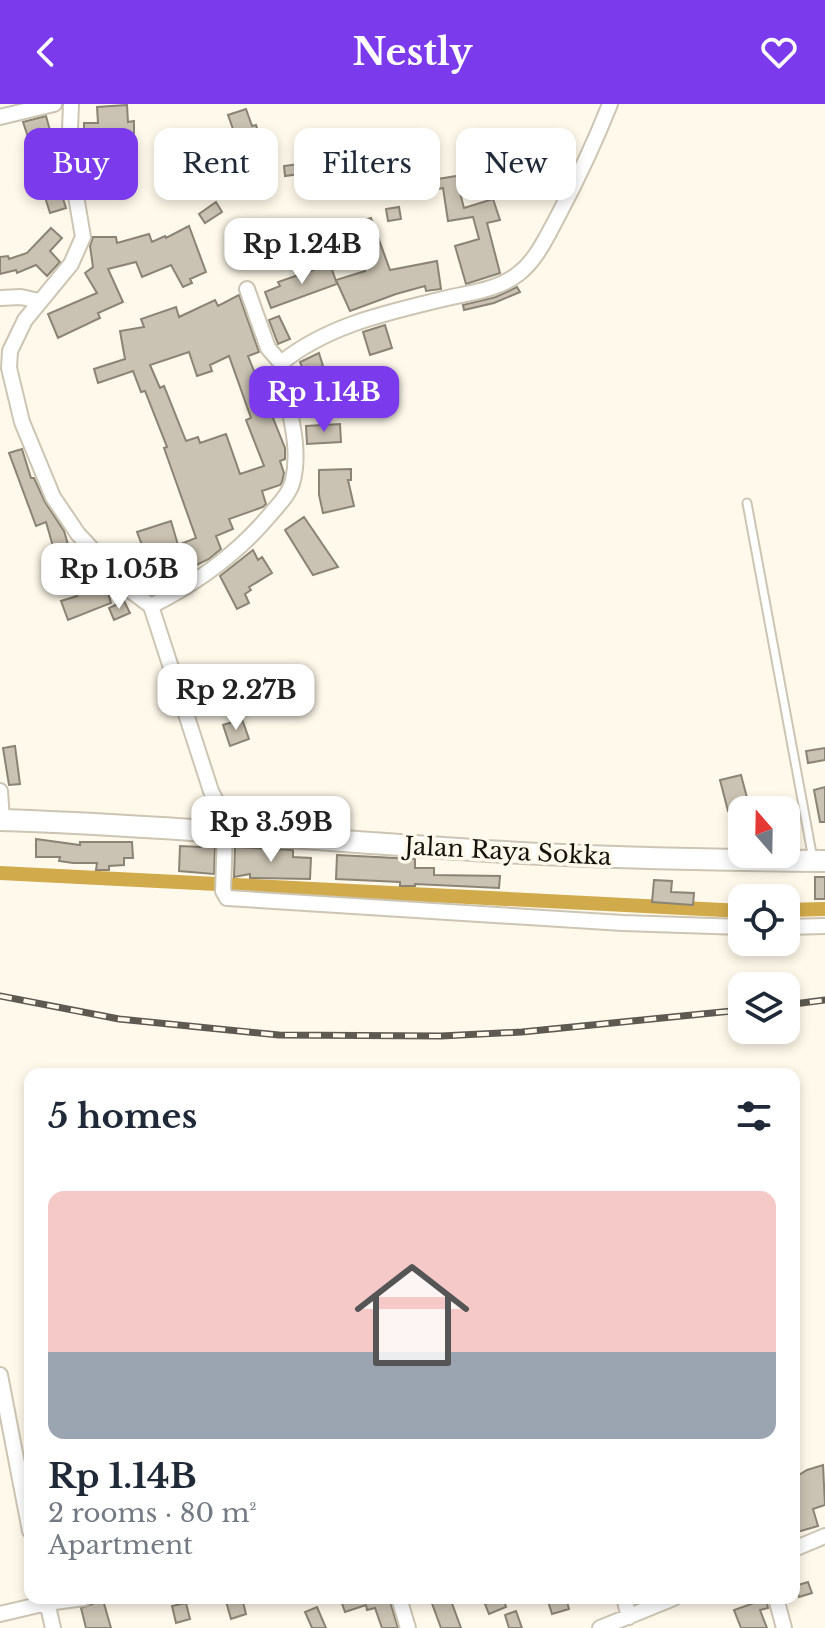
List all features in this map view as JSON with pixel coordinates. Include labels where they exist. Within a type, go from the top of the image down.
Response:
[{"type":"main road","name":"Jalan Raya Sokka","points":[[1,820],[125,825],[664,860],[819,861]]},
{"type":"street","points":[[0,117],[54,104]]},
{"type":"street","points":[[71,104],[69,155],[83,237],[71,264],[25,320],[10,351],[10,379],[22,422],[43,475],[66,517],[131,591],[151,606],[211,791],[228,833],[223,891],[227,898],[623,923],[728,927]]},
{"type":"street","points":[[281,363],[299,349],[344,327],[378,315],[491,287],[517,275],[547,236],[575,187],[610,104]]},
{"type":"street","points":[[151,606],[218,567],[256,531],[285,497],[293,482],[295,445],[281,363],[268,348],[247,289]]},
{"type":"street","points":[[0,298],[21,297],[39,301]]},
{"type":"street","points":[[0,791],[1,820]]},
{"type":"street","points":[[800,927],[825,926]]},
{"type":"street","points":[[0,1375],[24,1500]]},
{"type":"street","points":[[800,1546],[825,1536]]},
{"type":"street","points":[[0,1614],[33,1604]]},
{"type":"street","points":[[47,1604],[53,1628]]},
{"type":"street","points":[[401,1604],[408,1628]]},
{"type":"street","points":[[626,1604],[629,1617]]},
{"type":"street","points":[[600,1628],[660,1604]]},
{"type":"street","points":[[778,1604],[784,1628]]},
{"type":"lane","points":[[747,503],[819,861]]},
{"type":"building","points":[[127,105],[128,122],[134,121],[134,128],[84,128],[84,123],[98,123],[97,107]]},
{"type":"building","points":[[246,109],[252,126],[256,125],[257,128],[233,128],[228,115]]},
{"type":"building","points":[[46,116],[49,128],[25,128],[23,122]]},
{"type":"building","points":[[294,165],[294,175],[285,176],[284,166]]},
{"type":"building","points":[[456,176],[456,200],[462,200],[464,208],[493,200],[500,220],[487,223],[500,273],[466,284],[455,246],[479,239],[473,217],[448,221],[440,179]]},
{"type":"building","points":[[46,200],[63,200],[66,208],[50,213]]},
{"type":"building","points":[[216,202],[222,212],[205,223],[199,214]]},
{"type":"building","points":[[399,207],[401,219],[388,221],[386,209]]},
{"type":"building","points":[[371,218],[390,270],[437,261],[441,289],[426,291],[425,286],[350,311],[336,280],[365,271],[360,255],[365,254],[354,223]]},
{"type":"building","points":[[189,226],[206,272],[190,279],[192,283],[183,287],[171,265],[142,277],[136,262],[108,269],[123,302],[98,313],[100,318],[58,338],[48,314],[97,293],[85,273],[93,267],[90,246],[93,237],[116,237],[117,243],[149,234],[152,242]]},
{"type":"building","points":[[51,228],[62,238],[50,251],[60,262],[47,276],[36,265],[17,273],[16,270],[0,274],[0,257],[8,256],[9,259],[27,253]]},
{"type":"building","points":[[330,264],[337,284],[271,308],[265,292],[280,286],[278,282]]},
{"type":"building","points":[[517,287],[520,292],[494,303],[464,310],[463,305],[496,297]]},
{"type":"building","points":[[239,295],[259,352],[248,356],[285,448],[285,459],[280,461],[284,473],[282,482],[262,491],[266,504],[263,507],[229,519],[233,529],[216,536],[221,549],[209,559],[186,570],[185,567],[163,573],[164,578],[149,583],[142,563],[148,561],[137,532],[171,521],[178,545],[196,538],[164,448],[167,447],[145,391],[141,392],[133,371],[98,383],[94,369],[125,359],[120,331],[144,327],[141,319],[176,307],[179,317],[215,300],[218,306]],"holes":[[[189,352],[197,376],[212,371],[210,365],[229,356],[251,418],[246,420],[264,466],[240,474],[226,434],[200,443],[198,437],[186,441],[164,386],[160,388],[150,365]]]},
{"type":"building","points":[[279,316],[290,339],[278,344],[269,320]]},
{"type":"building","points":[[385,325],[392,348],[370,355],[363,332]]},
{"type":"building","points":[[319,353],[323,366],[304,372],[300,362]]},
{"type":"building","points":[[340,424],[341,442],[307,444],[306,426]]},
{"type":"building","points":[[22,449],[31,478],[34,478],[64,531],[73,561],[49,568],[45,552],[54,550],[46,522],[36,526],[9,453]]},
{"type":"building","points":[[351,469],[351,480],[348,480],[354,506],[323,513],[319,470]]},
{"type":"building","points":[[304,517],[338,567],[313,575],[285,530]]},
{"type":"building","points":[[253,550],[258,560],[262,557],[272,573],[249,587],[251,590],[245,594],[249,603],[237,609],[220,576]]},
{"type":"building","points":[[93,569],[100,592],[107,589],[111,603],[68,620],[61,601],[77,596],[70,576]]},
{"type":"building","points":[[124,601],[130,613],[114,620],[109,608]]},
{"type":"building","points":[[242,719],[249,739],[230,746],[223,725]]},
{"type":"building","points":[[15,746],[20,784],[9,785],[3,748]]},
{"type":"building","points":[[825,748],[825,760],[808,763],[806,751]]},
{"type":"building","points":[[741,775],[747,796],[728,796],[728,811],[720,780]]},
{"type":"building","points":[[825,787],[825,822],[820,822],[814,790]]},
{"type":"building","points":[[36,839],[80,845],[80,842],[132,842],[133,858],[124,858],[124,865],[109,866],[109,870],[96,870],[97,863],[36,857]]},
{"type":"building","points":[[202,844],[215,846],[214,874],[179,871],[180,846],[201,847]]},
{"type":"building","points":[[235,847],[293,850],[293,857],[311,858],[310,879],[250,878],[250,874],[234,877]]},
{"type":"building","points":[[337,855],[415,859],[415,868],[434,868],[434,875],[500,876],[499,888],[400,886],[400,882],[336,879]]},
{"type":"building","points":[[815,877],[825,877],[825,899],[815,899]]},
{"type":"building","points":[[654,880],[672,881],[671,892],[694,893],[693,905],[652,902]]},
{"type":"building","points":[[823,1465],[825,1505],[813,1509],[818,1526],[800,1531],[800,1474]]},
{"type":"building","points":[[808,1582],[812,1593],[800,1597],[800,1584]]},
{"type":"building","points":[[104,1604],[111,1628],[86,1628],[81,1608]]},
{"type":"building","points":[[186,1604],[190,1619],[176,1623],[172,1606]]},
{"type":"building","points":[[227,1604],[244,1604],[246,1614],[231,1619]]},
{"type":"building","points":[[342,1604],[391,1604],[398,1628],[382,1628],[375,1608],[367,1610],[366,1605],[345,1612]]},
{"type":"building","points":[[432,1604],[452,1604],[461,1628],[441,1628]]},
{"type":"building","points":[[485,1604],[505,1604],[506,1607],[489,1614]]},
{"type":"building","points":[[549,1604],[568,1604],[569,1609],[552,1614]]},
{"type":"building","points":[[751,1604],[767,1604],[768,1608],[760,1610],[767,1628],[741,1628],[734,1610]]},
{"type":"building","points":[[317,1607],[326,1628],[312,1628],[305,1612]]},
{"type":"building","points":[[516,1611],[522,1628],[509,1628],[505,1615]]},
{"type":"waterway","points":[[0,873],[728,910]]},
{"type":"waterway","points":[[800,910],[825,909]]},
{"type":"railway","points":[[0,996],[119,1019],[279,1035],[441,1036],[522,1032],[728,1011]]},
{"type":"railway","points":[[800,1003],[825,1000]]}]
